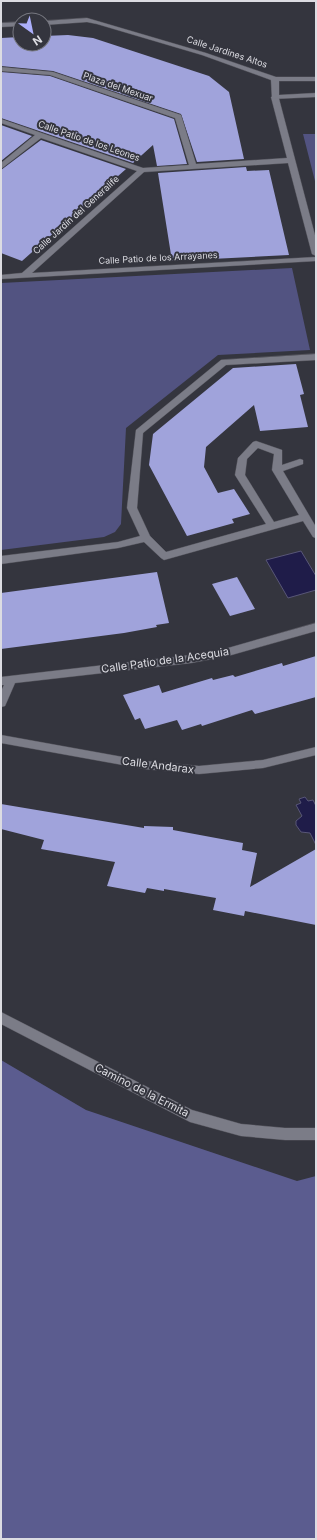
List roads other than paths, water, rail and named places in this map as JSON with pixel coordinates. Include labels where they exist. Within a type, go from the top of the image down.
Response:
[{"type":"street","name":"Calle Jardines Altos","points":[[52,22],[87,20],[98,22],[204,54],[275,79],[275,97],[316,254]]},
{"type":"street","points":[[1,25],[12,24]]},
{"type":"street","name":"Plaza del Mexuar","points":[[1,69],[50,73],[178,117],[193,166]]},
{"type":"street","points":[[275,79],[295,77],[316,79]]},
{"type":"street","points":[[275,97],[316,95]]},
{"type":"street","name":"Calle Patio de los Leones","points":[[1,121],[142,170],[292,160]]},
{"type":"street","points":[[1,166],[40,135]]},
{"type":"street","name":"Calle Jardín del Generalife","points":[[24,276],[142,170]]},
{"type":"street","name":"Calle Patio de los Arrayanes","points":[[1,277],[316,259]]},
{"type":"street","points":[[305,517],[164,556],[146,538],[132,508],[139,432],[224,362],[316,357]]},
{"type":"street","points":[[272,526],[240,475],[243,458],[256,444],[279,452],[277,470],[316,535]]},
{"type":"street","points":[[277,470],[300,462]]},
{"type":"street","points":[[1,560],[118,545],[146,538]]},
{"type":"street","name":"Calle Patio de la Acequia","points":[[1,703],[6,681],[191,659],[228,652],[316,627]]},
{"type":"street","name":"Calle Andarax","points":[[1,739],[145,765],[199,770],[263,764],[316,751]]},
{"type":"street","name":"Camino de la Ermita","points":[[1,1018],[190,1116],[241,1130],[285,1134],[316,1134]]}]
